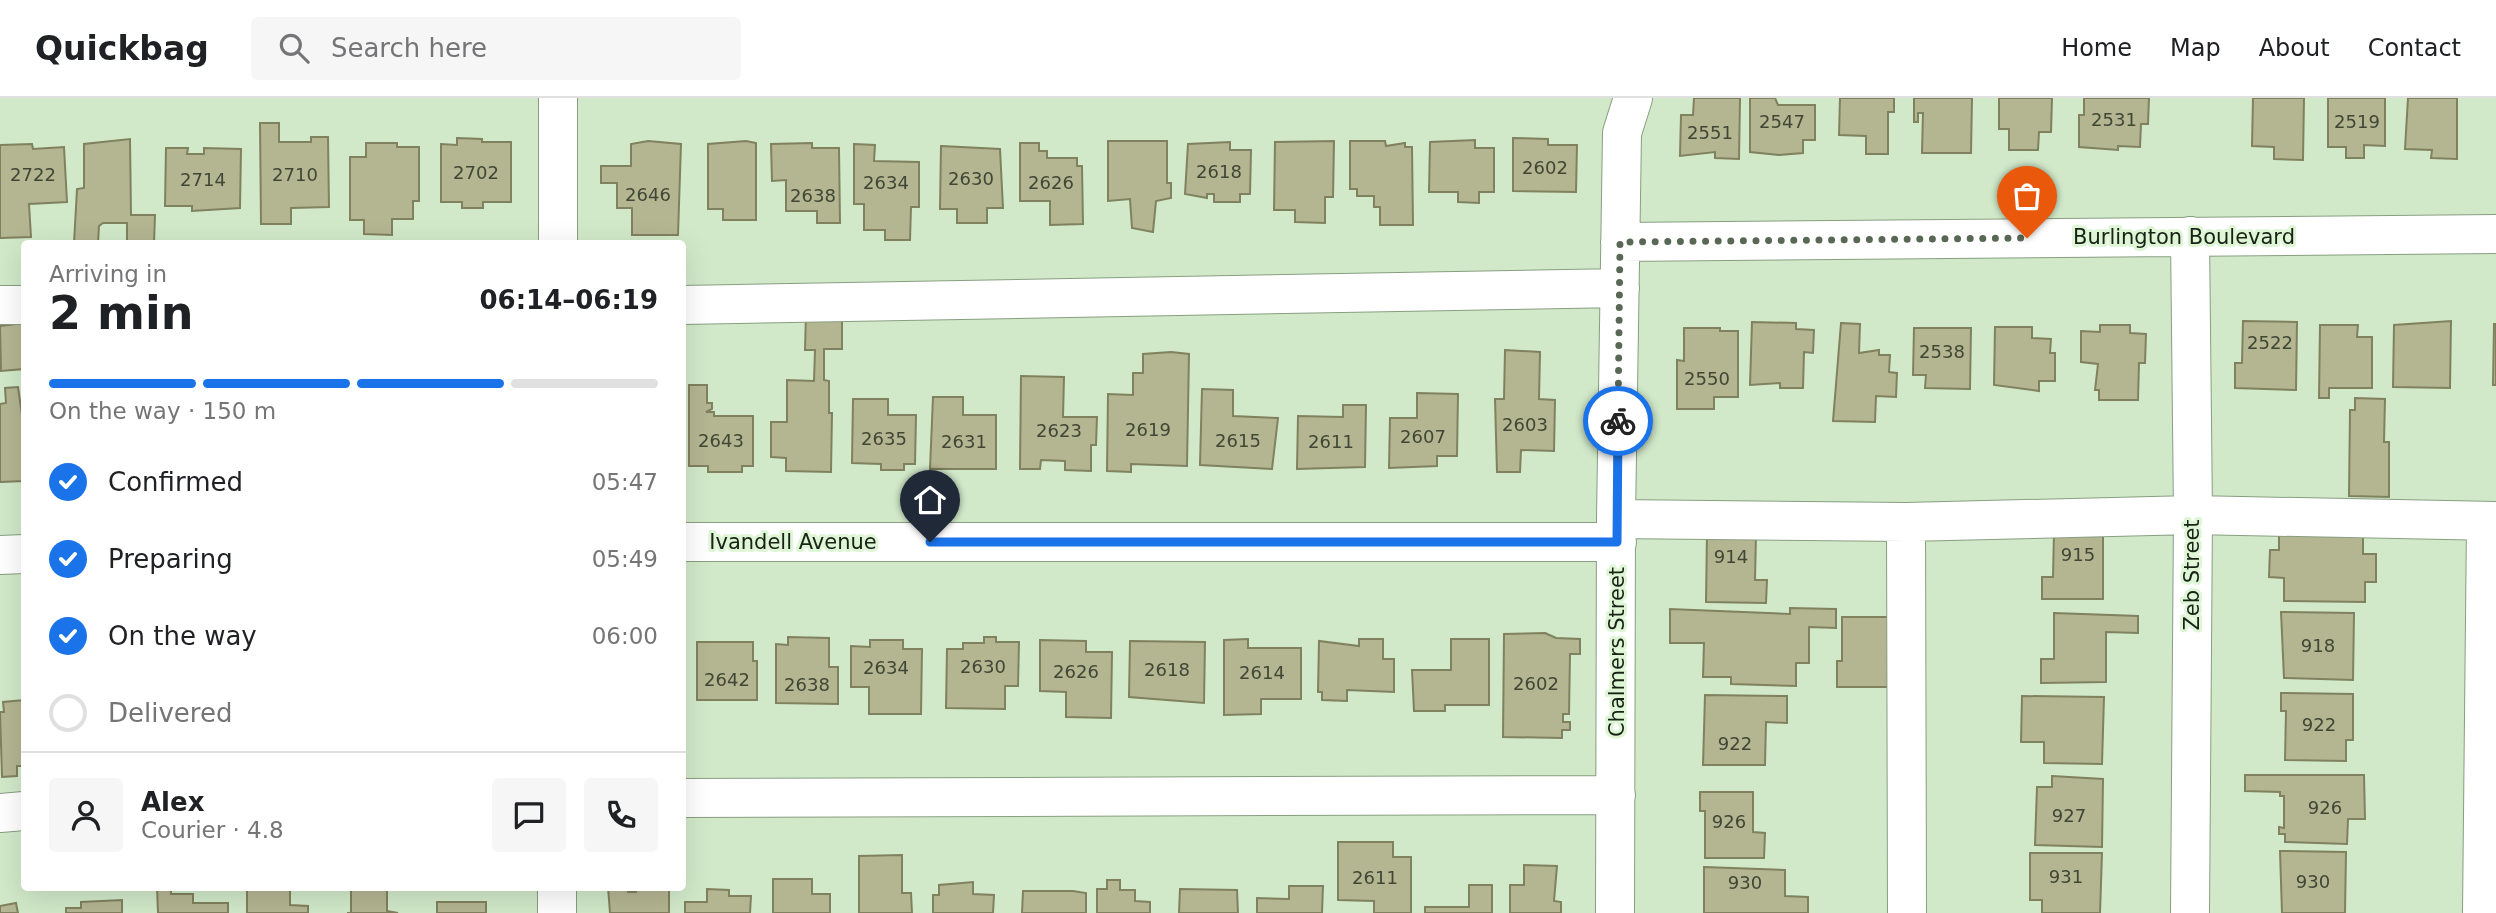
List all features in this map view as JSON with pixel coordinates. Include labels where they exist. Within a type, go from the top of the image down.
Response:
[{"type":"street","points":[[558,98],[558,240]]},
{"type":"street","name":"Chalmers Street","points":[[1615,913],[1622,134],[1633,98]]},
{"type":"street","name":"Burlington Boulevard","points":[[1620,242],[2496,234]]},
{"type":"street","name":"Zeb Street","points":[[2190,236],[2193,515],[2190,913]]},
{"type":"street","points":[[686,305],[1620,288]]},
{"type":"street","points":[[0,305],[21,305]]},
{"type":"street","name":"Ivandell Avenue","points":[[686,542],[1617,530],[2193,515],[2491,521]]},
{"type":"street","points":[[2482,913],[2491,521]]},
{"type":"street","points":[[1906,522],[1907,913]]},
{"type":"street","points":[[0,555],[21,554]]},
{"type":"street","points":[[686,798],[1616,796]]},
{"type":"street","points":[[0,813],[21,811]]},
{"type":"street","points":[[556,913],[557,891]]},
{"type":"building","points":[[1694,98],[1740,98],[1739,159],[1715,158],[1715,152],[1680,156],[1681,115],[1693,115]]},
{"type":"building","points":[[1750,98],[1775,98],[1778,105],[1815,105],[1815,140],[1803,140],[1803,153],[1779,155],[1750,152]]},
{"type":"building","points":[[1840,98],[1894,98],[1894,112],[1888,112],[1888,154],[1866,154],[1866,136],[1839,135]]},
{"type":"building","points":[[1914,98],[1972,98],[1971,153],[1922,153],[1923,113],[1918,113],[1918,122],[1914,122]]},
{"type":"building","points":[[1999,98],[2052,98],[2051,132],[2039,132],[2038,150],[2009,150],[2009,129],[1999,129]]},
{"type":"building","points":[[2084,98],[2149,98],[2148,124],[2141,124],[2140,147],[2118,146],[2118,150],[2079,147],[2079,115],[2084,115]]},
{"type":"building","points":[[2253,98],[2304,98],[2303,160],[2274,159],[2274,147],[2252,146]]},
{"type":"building","points":[[2328,98],[2385,98],[2385,146],[2364,145],[2364,158],[2346,158],[2346,147],[2328,147]]},
{"type":"building","points":[[2408,98],[2457,98],[2457,159],[2431,158],[2432,150],[2405,149]]},
{"type":"building","points":[[260,123],[279,123],[279,142],[311,142],[311,137],[328,137],[329,207],[291,208],[291,224],[261,224]]},
{"type":"building","points":[[457,138],[482,139],[482,142],[511,142],[511,202],[483,202],[483,208],[462,208],[462,202],[441,202],[441,144],[457,145]]},
{"type":"building","points":[[1513,138],[1548,139],[1548,145],[1577,145],[1576,192],[1513,191]]},
{"type":"building","points":[[130,139],[131,215],[155,215],[154,240],[127,240],[127,223],[103,223],[99,226],[98,240],[74,240],[77,189],[84,188],[84,144]]},
{"type":"building","points":[[1475,140],[1475,148],[1494,148],[1494,192],[1479,192],[1479,203],[1458,202],[1458,192],[1429,192],[1430,142]]},
{"type":"building","points":[[648,141],[681,144],[678,235],[632,235],[632,208],[617,208],[617,183],[601,183],[601,166],[631,166],[631,144]]},
{"type":"building","points":[[746,141],[756,143],[756,220],[723,220],[723,209],[708,209],[708,144]]},
{"type":"building","points":[[1108,141],[1167,141],[1167,183],[1171,183],[1171,198],[1156,201],[1153,232],[1132,228],[1130,199],[1108,201]]},
{"type":"building","points":[[1334,141],[1333,197],[1325,197],[1325,223],[1295,222],[1295,210],[1274,210],[1275,142]]},
{"type":"building","points":[[1350,141],[1385,141],[1386,146],[1405,143],[1405,147],[1412,147],[1413,225],[1380,225],[1380,207],[1374,207],[1374,196],[1357,196],[1357,189],[1350,189]]},
{"type":"building","points":[[1230,142],[1230,150],[1251,150],[1250,194],[1240,194],[1240,202],[1214,202],[1214,194],[1207,194],[1207,198],[1185,194],[1188,144]]},
{"type":"building","points":[[366,143],[397,143],[397,147],[419,147],[419,201],[413,201],[413,219],[392,219],[392,235],[364,234],[364,220],[350,220],[350,157],[366,157]]},
{"type":"building","points":[[812,143],[812,148],[839,148],[840,223],[817,223],[817,211],[786,211],[786,180],[772,181],[771,144]]},
{"type":"building","points":[[1020,143],[1039,143],[1039,151],[1047,151],[1047,158],[1077,158],[1077,166],[1082,166],[1083,224],[1050,225],[1050,201],[1020,201]]},
{"type":"building","points":[[32,144],[33,149],[64,147],[67,202],[29,204],[31,237],[0,238],[0,145]]},
{"type":"building","points":[[854,144],[875,145],[874,161],[919,162],[919,207],[911,207],[910,240],[885,240],[885,230],[864,230],[864,204],[854,204]]},
{"type":"building","points":[[941,146],[1000,149],[1003,208],[987,208],[987,223],[957,223],[957,209],[940,209]]},
{"type":"building","points":[[166,148],[188,148],[187,154],[204,154],[204,148],[241,149],[240,208],[192,211],[192,206],[165,206]]},
{"type":"building","points":[[806,314],[842,314],[842,349],[824,349],[824,380],[829,381],[829,413],[832,413],[831,472],[786,471],[786,458],[771,457],[771,422],[787,422],[787,380],[814,381],[815,350],[805,350]]},
{"type":"building","points":[[2243,321],[2297,322],[2296,390],[2235,388],[2235,363],[2242,363]]},
{"type":"building","points":[[2451,321],[2450,388],[2393,387],[2394,325]]},
{"type":"building","points":[[1752,322],[1796,323],[1796,329],[1814,330],[1813,353],[1804,352],[1803,388],[1780,388],[1780,383],[1750,385]]},
{"type":"building","points":[[21,323],[21,369],[1,371],[0,326]]},
{"type":"building","points":[[1841,323],[1860,324],[1859,353],[1879,350],[1879,355],[1890,355],[1889,372],[1897,373],[1896,397],[1876,396],[1875,422],[1833,421]]},
{"type":"building","points":[[2496,324],[2496,385],[2493,385]]},
{"type":"building","points":[[2100,325],[2130,325],[2130,333],[2146,334],[2145,363],[2139,363],[2138,400],[2099,400],[2099,390],[2095,390],[2098,364],[2081,362],[2081,331],[2100,332]]},
{"type":"building","points":[[2320,325],[2358,325],[2357,337],[2372,337],[2372,388],[2329,388],[2329,398],[2319,398]]},
{"type":"building","points":[[1995,327],[2032,327],[2032,338],[2051,339],[2050,353],[2055,353],[2055,381],[2039,381],[2039,391],[1994,385]]},
{"type":"building","points":[[1684,328],[1738,331],[1738,397],[1714,397],[1714,409],[1677,409],[1677,360],[1684,361]]},
{"type":"building","points":[[1914,328],[1971,328],[1970,389],[1925,388],[1926,375],[1913,375]]},
{"type":"building","points":[[1505,350],[1540,352],[1539,399],[1555,400],[1554,451],[1521,450],[1520,472],[1497,472],[1495,399],[1504,399]]},
{"type":"building","points":[[1143,354],[1189,354],[1187,466],[1131,464],[1131,472],[1107,471],[1108,394],[1133,395],[1133,373],[1143,373]]},
{"type":"building","points":[[1021,376],[1064,377],[1063,417],[1097,417],[1096,445],[1091,445],[1091,471],[1065,470],[1065,461],[1041,460],[1040,469],[1020,469]]},
{"type":"building","points":[[689,385],[707,385],[707,403],[712,403],[712,409],[706,412],[714,412],[714,416],[753,416],[753,466],[742,466],[742,472],[708,472],[708,466],[689,466]]},
{"type":"building","points":[[18,387],[21,408],[21,481],[0,482],[0,404],[6,403],[5,388]]},
{"type":"building","points":[[1202,389],[1233,390],[1233,416],[1278,418],[1272,469],[1200,465]]},
{"type":"building","points":[[1417,393],[1458,394],[1457,456],[1437,456],[1437,466],[1389,468],[1390,418],[1417,418]]},
{"type":"building","points":[[933,397],[963,397],[963,415],[996,415],[996,469],[930,469]]},
{"type":"building","points":[[2355,398],[2385,399],[2384,442],[2389,442],[2389,497],[2349,496],[2350,410],[2355,410]]},
{"type":"building","points":[[853,399],[888,399],[888,415],[916,415],[915,464],[904,464],[904,470],[881,470],[881,464],[852,463]]},
{"type":"building","points":[[1343,405],[1366,405],[1365,467],[1297,469],[1298,416],[1343,417]]},
{"type":"building","points":[[2279,529],[2363,530],[2363,554],[2376,554],[2376,582],[2365,582],[2365,602],[2284,601],[2284,578],[2269,577],[2270,550],[2279,550]]},
{"type":"building","points":[[2054,532],[2103,532],[2103,599],[2042,599],[2042,577],[2053,577]]},
{"type":"building","points":[[1707,533],[1756,534],[1755,580],[1767,580],[1766,603],[1706,602]]},
{"type":"building","points":[[1790,608],[1836,609],[1836,628],[1809,627],[1809,663],[1796,663],[1796,686],[1731,684],[1731,677],[1703,677],[1704,643],[1670,643],[1670,609],[1790,614]]},
{"type":"building","points":[[2281,612],[2354,613],[2353,680],[2284,678]]},
{"type":"building","points":[[2054,613],[2138,616],[2138,633],[2106,632],[2106,682],[2041,683],[2041,659],[2054,659]]},
{"type":"building","points":[[1842,617],[1893,617],[1893,687],[1837,687],[1837,661],[1842,661]]},
{"type":"building","points":[[1545,633],[1556,638],[1580,639],[1580,654],[1570,654],[1569,714],[1563,714],[1563,722],[1570,722],[1570,730],[1562,730],[1562,738],[1503,737],[1504,634]]},
{"type":"building","points":[[788,637],[829,638],[829,667],[838,667],[838,704],[776,703],[776,644],[788,645]]},
{"type":"building","points":[[984,637],[996,637],[996,642],[1019,642],[1018,686],[1005,686],[1005,709],[946,708],[947,649],[963,649],[963,643],[984,643]]},
{"type":"building","points":[[1248,639],[1248,648],[1301,648],[1301,699],[1261,699],[1261,714],[1224,715],[1224,640]]},
{"type":"building","points":[[1359,639],[1383,639],[1383,659],[1394,659],[1394,692],[1347,690],[1347,701],[1322,700],[1322,692],[1318,692],[1319,641],[1359,646]]},
{"type":"building","points":[[1451,639],[1489,639],[1489,705],[1445,705],[1445,711],[1414,711],[1412,670],[1451,670]]},
{"type":"building","points":[[870,640],[903,640],[903,649],[922,649],[921,714],[869,714],[869,687],[851,687],[851,646],[870,647]]},
{"type":"building","points":[[1040,640],[1086,641],[1086,652],[1112,652],[1111,718],[1066,717],[1066,692],[1040,691]]},
{"type":"building","points":[[1130,641],[1205,642],[1204,703],[1129,697]]},
{"type":"building","points":[[697,642],[753,642],[753,661],[757,661],[757,700],[697,700]]},
{"type":"building","points":[[2281,693],[2353,694],[2353,740],[2346,740],[2346,761],[2285,760],[2286,711],[2281,711]]},
{"type":"building","points":[[1705,695],[1787,696],[1787,723],[1766,722],[1765,765],[1703,765]]},
{"type":"building","points":[[2022,696],[2104,697],[2102,764],[2044,763],[2044,742],[2021,742]]},
{"type":"building","points":[[21,700],[21,766],[17,766],[17,776],[2,777],[0,712],[4,712],[3,702]]},
{"type":"building","points":[[2245,775],[2364,775],[2365,819],[2348,819],[2347,844],[2285,842],[2285,834],[2279,834],[2279,827],[2284,828],[2284,796],[2280,796],[2280,792],[2245,791]]},
{"type":"building","points":[[2052,776],[2103,779],[2102,847],[2035,845],[2037,787],[2052,787]]},
{"type":"building","points":[[1700,792],[1753,792],[1753,832],[1765,833],[1764,858],[1705,858],[1705,811],[1700,811]]},
{"type":"building","points":[[1338,842],[1393,842],[1393,857],[1411,857],[1411,913],[1374,913],[1374,901],[1338,900]]},
{"type":"building","points":[[2280,851],[2346,852],[2345,913],[2282,913]]},
{"type":"building","points":[[2030,853],[2102,853],[2100,913],[2042,913],[2042,900],[2030,900]]},
{"type":"building","points":[[902,855],[902,893],[911,893],[912,913],[859,913],[859,856]]},
{"type":"building","points":[[1524,865],[1557,866],[1554,901],[1561,902],[1561,913],[1510,913],[1510,885],[1524,885]]},
{"type":"building","points":[[1704,867],[1785,870],[1785,896],[1808,897],[1808,913],[1704,913]]},
{"type":"building","points":[[773,879],[812,879],[812,894],[830,894],[830,913],[773,913]]},
{"type":"building","points":[[1107,880],[1120,880],[1120,890],[1135,890],[1135,901],[1150,902],[1150,913],[1097,913],[1097,889],[1107,889]]},
{"type":"building","points":[[973,882],[973,894],[994,895],[993,913],[933,913],[933,895],[939,895],[939,885]]},
{"type":"building","points":[[1469,885],[1492,885],[1492,913],[1425,913],[1425,907],[1469,907]]},
{"type":"building","points":[[1289,886],[1323,886],[1322,913],[1257,913],[1257,898],[1289,899]]},
{"type":"building","points":[[707,889],[729,890],[729,896],[751,896],[750,913],[685,913],[685,902],[707,902]]},
{"type":"building","points":[[1180,889],[1237,890],[1238,913],[1179,913]]},
{"type":"building","points":[[157,891],[193,894],[193,903],[228,903],[228,913],[158,913]]},
{"type":"building","points":[[247,891],[290,891],[290,905],[308,906],[308,913],[247,913]]},
{"type":"building","points":[[351,891],[387,891],[387,911],[398,913],[351,913]]},
{"type":"building","points":[[608,891],[669,891],[669,913],[610,913]]},
{"type":"building","points":[[1023,891],[1086,893],[1086,913],[1022,913]]},
{"type":"building","points":[[122,900],[122,913],[66,913],[66,908],[81,908],[81,902]]},
{"type":"building","points":[[437,902],[486,902],[486,913],[437,913]]},
{"type":"building","points":[[16,903],[18,913],[0,913],[0,906]]},
{"type":"way so far","points":[[1618,421],[1620,242],[2027,238]]},
{"type":"route","points":[[930,542],[1617,542],[1618,421]]}]
